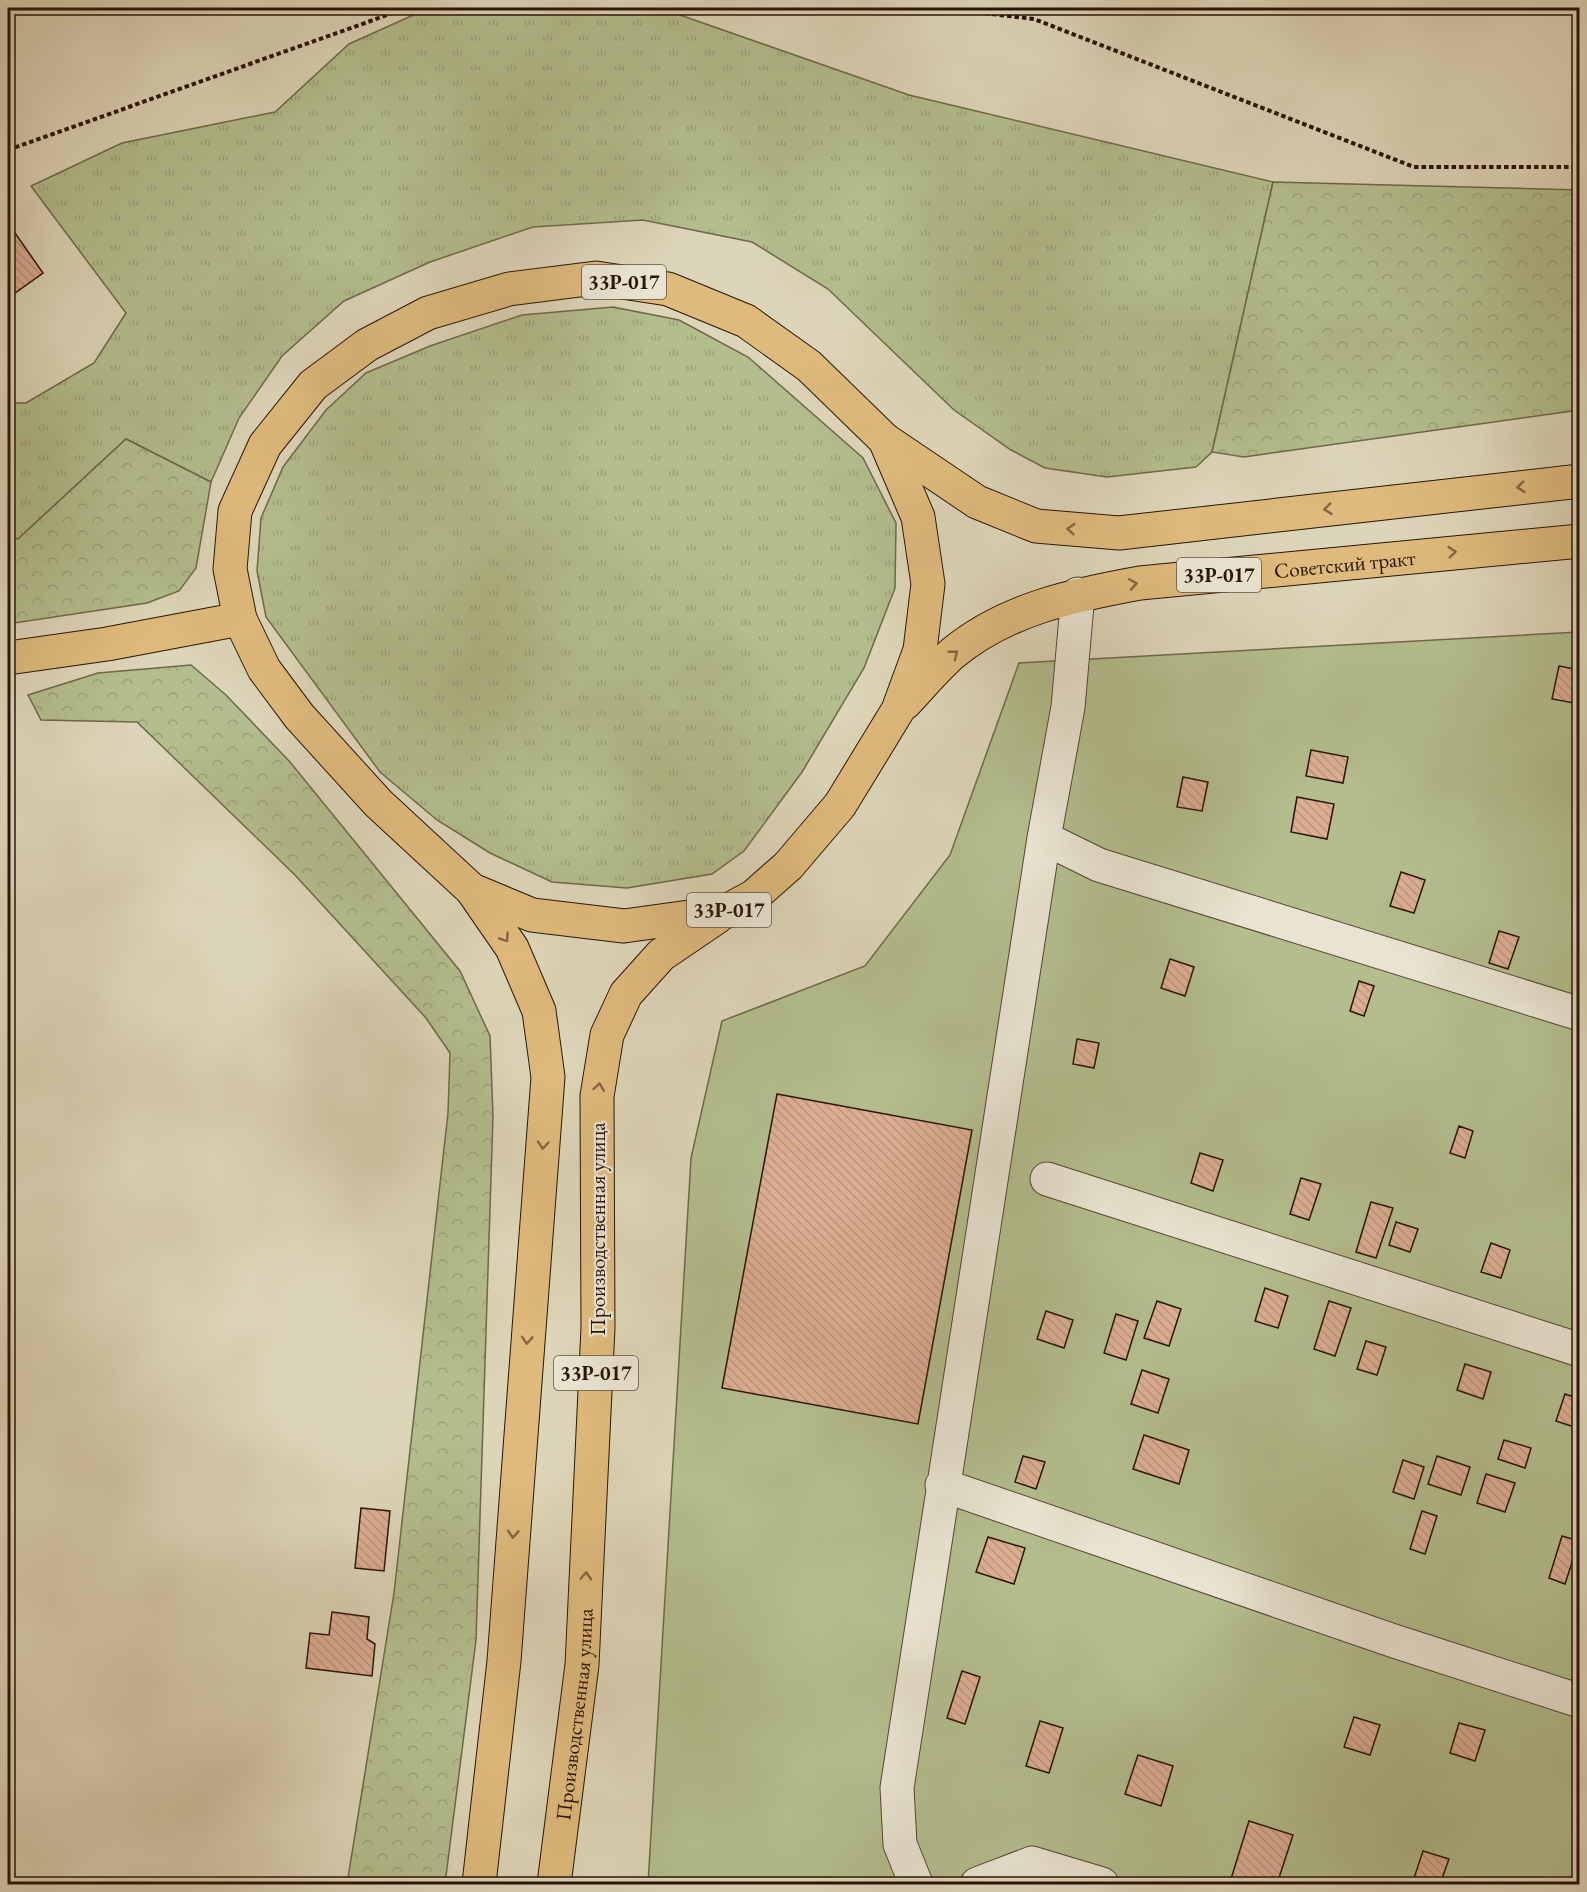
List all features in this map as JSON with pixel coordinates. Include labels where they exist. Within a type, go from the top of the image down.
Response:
[{"type":"main road","name":"33Р-017","points":[[479,1884],[504,1661],[549,1077],[539,1011],[512,948],[472,890],[378,803],[299,716],[264,669],[240,619],[230,569],[235,511],[265,445],[313,385],[367,345],[428,313],[509,289],[596,278],[668,289],[746,321],[809,366],[885,440],[977,502],[1036,526],[1119,533],[1580,481]]},
{"type":"main road","name":"33Р-017","points":[[472,890],[532,915],[624,926],[725,912],[754,896],[788,866],[840,805],[898,710],[920,650],[928,584],[918,516],[885,440]]},
{"type":"main road","name":"Советский тракт","points":[[898,710],[954,653],[1013,616],[1078,594],[1140,583],[1580,541]]},
{"type":"main road","points":[[8,658],[107,644],[240,619]]},
{"type":"main road","name":"Производственная улица","points":[[554,1884],[582,1665],[598,1328],[597,1096],[607,1035],[626,994],[661,955],[725,912]]},
{"type":"street","points":[[916,1884],[909,1872],[900,1844],[896,1816],[897,1788],[942,1485],[1044,838],[1068,706],[1078,594]]},
{"type":"street","points":[[1044,838],[1099,865],[1580,1014]]},
{"type":"street","points":[[1047,1179],[1580,1350]]},
{"type":"street","points":[[942,1485],[1394,1641],[1580,1701]]},
{"type":"street","points":[[977,1884],[1032,1863],[1102,1884]]},
{"type":"path","points":[[8,150],[406,8]]},
{"type":"path","points":[[940,8],[1034,19],[1414,167],[1580,167]]},
{"type":"green space","points":[[429,8],[660,8],[909,95],[1273,182],[1212,452],[1196,467],[1107,477],[1045,468],[1011,450],[954,410],[828,289],[752,242],[643,220],[533,227],[430,262],[344,301],[282,356],[239,418],[211,482],[126,439],[18,539],[8,536],[8,403],[26,403],[94,363],[126,313],[31,186],[122,143],[275,112],[349,44]]},
{"type":"green space","points":[[1273,182],[1579,190],[1579,410],[1244,457],[1212,452]]},
{"type":"green space","points":[[613,307],[679,320],[748,357],[863,458],[896,523],[895,588],[864,668],[802,772],[744,851],[712,874],[627,888],[552,882],[490,853],[437,820],[380,772],[266,617],[257,571],[261,518],[283,467],[326,410],[366,373],[430,346],[522,315]]},
{"type":"green space","points":[[126,439],[211,482],[196,568],[179,591],[147,603],[8,624],[8,536],[18,539]]},
{"type":"green space","points":[[1579,632],[1579,1884],[1130,1884],[1027,1852],[1017,1884],[648,1884],[691,1158],[722,1021],[865,966],[950,855],[1019,663]]},
{"type":"green space","points":[[191,665],[226,695],[290,762],[460,971],[490,1036],[493,1116],[476,1640],[445,1884],[347,1884],[394,1593],[448,1113],[450,1053],[426,1018],[295,875],[137,722],[41,720],[28,695],[98,673]]},
{"type":"building","points":[[8,223],[43,273],[8,298]]},
{"type":"building","points":[[1559,666],[1580,670],[1580,704],[1552,699]]},
{"type":"building","points":[[1311,750],[1348,757],[1343,783],[1306,776]]},
{"type":"building","points":[[1183,777],[1208,782],[1202,811],[1177,807]]},
{"type":"building","points":[[1297,797],[1334,804],[1327,839],[1291,832]]},
{"type":"building","points":[[1401,872],[1425,880],[1414,913],[1390,906]]},
{"type":"building","points":[[1499,931],[1519,937],[1508,969],[1489,963]]},
{"type":"building","points":[[1170,959],[1194,967],[1185,996],[1161,988]]},
{"type":"building","points":[[1359,981],[1374,986],[1364,1016],[1350,1011]]},
{"type":"building","points":[[1077,1039],[1099,1043],[1094,1068],[1073,1064]]},
{"type":"building","points":[[777,1094],[972,1130],[918,1424],[722,1388]]},
{"type":"building","points":[[1459,1126],[1473,1131],[1465,1158],[1450,1153]]},
{"type":"building","points":[[1200,1153],[1223,1160],[1213,1191],[1191,1183]]},
{"type":"building","points":[[1301,1178],[1321,1184],[1309,1220],[1290,1214]]},
{"type":"building","points":[[1371,1202],[1393,1208],[1376,1258],[1356,1252]]},
{"type":"building","points":[[1396,1222],[1418,1229],[1410,1252],[1389,1245]]},
{"type":"building","points":[[1491,1243],[1510,1250],[1501,1278],[1481,1272]]},
{"type":"building","points":[[1265,1288],[1288,1296],[1278,1328],[1255,1321]]},
{"type":"building","points":[[1157,1301],[1181,1309],[1169,1346],[1144,1338]]},
{"type":"building","points":[[1329,1301],[1351,1308],[1335,1356],[1314,1349]]},
{"type":"building","points":[[1046,1311],[1073,1320],[1064,1348],[1037,1339]]},
{"type":"building","points":[[1116,1314],[1138,1321],[1126,1360],[1104,1353]]},
{"type":"building","points":[[1366,1341],[1386,1347],[1377,1375],[1357,1369]]},
{"type":"building","points":[[1465,1364],[1491,1372],[1483,1399],[1457,1390]]},
{"type":"building","points":[[1142,1370],[1169,1379],[1158,1413],[1131,1404]]},
{"type":"building","points":[[1565,1394],[1580,1399],[1580,1429],[1556,1421]]},
{"type":"building","points":[[1144,1435],[1189,1450],[1179,1484],[1133,1469]]},
{"type":"building","points":[[1504,1440],[1531,1448],[1525,1468],[1498,1459]]},
{"type":"building","points":[[1023,1456],[1045,1462],[1036,1489],[1015,1482]]},
{"type":"building","points":[[1437,1456],[1470,1467],[1461,1495],[1428,1484]]},
{"type":"building","points":[[1403,1460],[1424,1467],[1414,1499],[1393,1492]]},
{"type":"building","points":[[1486,1474],[1515,1483],[1505,1512],[1477,1503]]},
{"type":"building","points":[[361,1508],[390,1511],[384,1571],[355,1568]]},
{"type":"building","points":[[1422,1511],[1437,1516],[1425,1554],[1410,1549]]},
{"type":"building","points":[[1562,1536],[1579,1541],[1565,1584],[1549,1578]]},
{"type":"building","points":[[988,1537],[1025,1548],[1014,1584],[976,1572]]},
{"type":"building","points":[[332,1612],[369,1617],[367,1639],[375,1644],[372,1676],[306,1668],[310,1633],[329,1635]]},
{"type":"building","points":[[962,1671],[980,1677],[965,1724],[947,1718]]},
{"type":"building","points":[[1354,1717],[1380,1725],[1370,1755],[1344,1747]]},
{"type":"building","points":[[1040,1721],[1063,1728],[1049,1773],[1026,1766]]},
{"type":"building","points":[[1459,1723],[1485,1730],[1475,1761],[1450,1753]]},
{"type":"building","points":[[1138,1755],[1173,1766],[1161,1806],[1125,1794]]},
{"type":"building","points":[[1249,1821],[1293,1835],[1277,1884],[1248,1884],[1231,1879]]},
{"type":"building","points":[[1423,1851],[1449,1859],[1440,1884],[1412,1884]]}]
